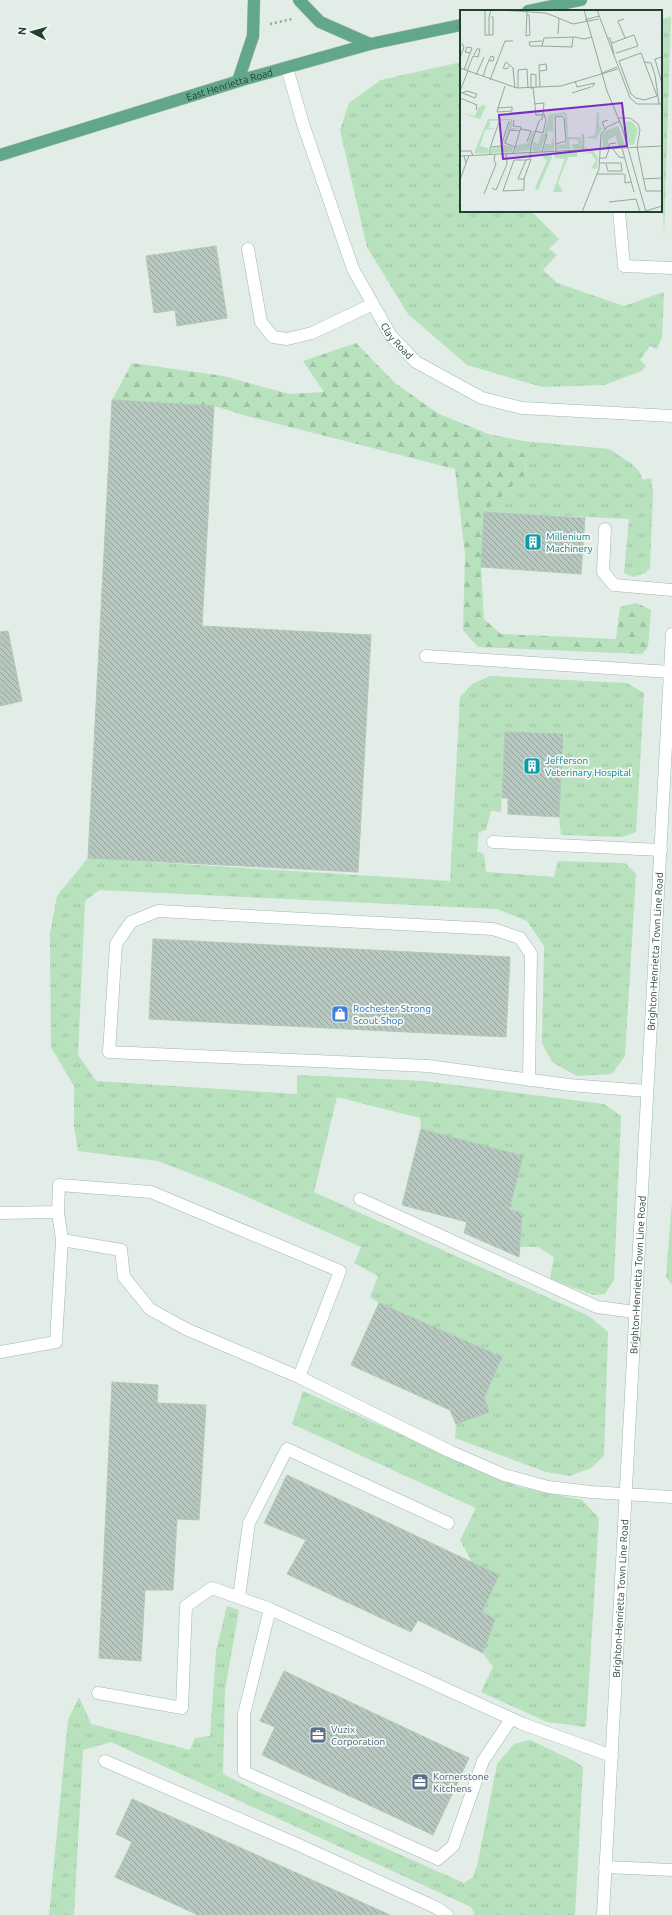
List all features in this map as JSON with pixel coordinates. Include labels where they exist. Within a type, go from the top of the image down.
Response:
[{"type":"main road","points":[[238,81],[254,36],[254,0]]},
{"type":"main road","points":[[299,0],[320,22],[370,44]]},
{"type":"main road","points":[[533,10],[581,0]]},
{"type":"main road","name":"East Henrietta Road","points":[[0,156],[238,81],[370,44],[460,25]]},
{"type":"street","name":"Clay Road","points":[[287,68],[303,124],[353,269],[391,336],[416,362],[482,398],[522,408],[672,416]]},
{"type":"street","points":[[620,212],[624,266],[672,268]]},
{"type":"street","points":[[248,249],[261,322],[273,337],[287,339],[312,333],[373,304]]},
{"type":"street","points":[[605,529],[604,572],[614,585],[672,590]]},
{"type":"street","name":"Brighton-Henrietta Town Line Road","points":[[602,1915],[612,1756],[672,634]]},
{"type":"street","points":[[426,656],[670,672]]},
{"type":"street","points":[[493,842],[661,850]]},
{"type":"street","points":[[530,1080],[531,954],[520,938],[500,931],[158,910],[131,922],[116,944],[109,1052],[428,1066],[530,1080],[647,1091]]},
{"type":"street","points":[[0,1352],[56,1342],[62,1240],[58,1212],[59,1185],[150,1192],[340,1271],[299,1377]]},
{"type":"street","points":[[360,1199],[597,1307],[635,1312]]},
{"type":"street","points":[[0,1213],[58,1212]]},
{"type":"street","points":[[62,1240],[121,1250],[124,1277],[150,1309],[186,1329],[299,1377],[449,1451],[504,1474],[548,1487],[672,1497]]},
{"type":"street","points":[[239,1597],[249,1523],[287,1449],[448,1523]]},
{"type":"street","points":[[98,1693],[182,1708],[186,1606],[212,1588],[270,1609],[511,1719],[612,1756]]},
{"type":"street","points":[[270,1609],[244,1714],[244,1772],[438,1859],[454,1846],[483,1761],[511,1719]]},
{"type":"street","points":[[105,1761],[299,1845],[437,1908],[447,1915]]},
{"type":"street","points":[[605,1867],[672,1870]]},
{"type":"path","points":[[270,24],[292,19]]},
{"type":"green space","points":[[671,17],[664,234],[662,185],[662,19]]},
{"type":"green space","points":[[460,62],[460,212],[532,212],[559,239],[549,249],[557,255],[543,270],[557,283],[624,306],[664,292],[662,337],[657,349],[650,346],[640,360],[646,366],[642,371],[604,385],[542,387],[467,365],[408,314],[367,247],[340,130],[349,103],[381,80]]},
{"type":"green space","points":[[356,343],[395,383],[437,413],[488,434],[526,455],[525,474],[484,513],[481,567],[484,619],[501,634],[616,639],[620,607],[636,603],[651,610],[648,647],[642,654],[478,647],[463,630],[465,554],[455,469],[247,416],[214,406],[112,400],[132,363],[223,376],[289,394],[324,392],[303,361]]},
{"type":"green space","points":[[488,434],[523,441],[609,449],[632,464],[639,471],[643,480],[651,478],[653,492],[650,568],[645,573],[633,577],[624,573],[629,519],[484,512],[525,474],[526,455]]},
{"type":"green space","points":[[490,676],[627,683],[644,693],[636,832],[623,837],[561,835],[559,817],[563,734],[505,732],[501,812],[491,811],[486,830],[479,832],[477,851],[484,854],[486,872],[554,877],[558,861],[625,863],[636,874],[625,1056],[612,1074],[577,1076],[552,1062],[542,1043],[544,946],[527,921],[497,909],[99,890],[85,901],[78,1055],[96,1081],[297,1094],[297,1075],[424,1081],[604,1104],[621,1116],[614,1280],[605,1294],[593,1295],[550,1279],[554,1257],[538,1247],[520,1247],[522,1213],[509,1210],[523,1156],[421,1129],[420,1118],[337,1097],[314,1192],[589,1316],[608,1332],[604,1456],[591,1468],[570,1476],[546,1472],[455,1438],[456,1424],[488,1412],[484,1399],[502,1357],[379,1303],[370,1297],[378,1276],[354,1263],[361,1247],[220,1185],[158,1161],[78,1151],[74,1126],[74,1086],[51,1047],[50,934],[57,896],[88,858],[450,881],[460,697],[472,684]]},
{"type":"green space","points":[[672,1201],[672,1285],[666,1277]]},
{"type":"green space","points":[[303,1391],[519,1487],[582,1500],[599,1518],[586,1727],[547,1722],[481,1692],[493,1667],[483,1653],[495,1619],[482,1612],[499,1575],[472,1562],[460,1540],[476,1508],[292,1424]]},
{"type":"green space","points":[[227,1606],[239,1610],[225,1690],[223,1774],[254,1790],[464,1883],[473,1877],[478,1862],[497,1764],[514,1744],[530,1740],[574,1761],[583,1767],[575,1915],[475,1915],[471,1907],[111,1742],[83,1750],[74,1915],[49,1915],[68,1720],[79,1697],[91,1724],[190,1750],[195,1738],[210,1736],[216,1651]]},
{"type":"building","points":[[216,246],[227,318],[177,326],[175,310],[154,313],[146,256]]},
{"type":"building","points":[[112,400],[214,406],[202,626],[371,635],[358,872],[88,858]]},
{"type":"building","name":"Millenium Machinery","points":[[484,512],[585,518],[581,574],[481,567]]},
{"type":"building","points":[[8,631],[22,701],[0,706],[0,632]]},
{"type":"building","name":"Jefferson Veterinary Hospital","points":[[505,732],[563,734],[559,817],[508,814],[508,798],[502,798]]},
{"type":"building","points":[[153,939],[510,957],[506,1037],[149,1019]]},
{"type":"building","points":[[421,1129],[523,1156],[509,1210],[522,1213],[519,1257],[464,1233],[467,1222],[402,1205]]},
{"type":"building","points":[[379,1303],[502,1357],[484,1398],[489,1412],[456,1424],[450,1410],[351,1365]]},
{"type":"building","points":[[112,1382],[158,1385],[157,1403],[206,1405],[199,1520],[177,1519],[173,1590],[145,1590],[141,1661],[99,1658]]},
{"type":"building","points":[[287,1475],[499,1575],[482,1612],[495,1619],[483,1653],[418,1620],[411,1632],[287,1574],[306,1540],[264,1523]]},
{"type":"building","points":[[284,1671],[469,1758],[433,1835],[262,1755],[275,1727],[260,1721]]},
{"type":"building","points":[[132,1799],[390,1915],[198,1915],[115,1877],[132,1842],[116,1834]]},
{"type":"place","name":"Millenium Machinery","points":[[533,542]]},
{"type":"place","name":"Jefferson Veterinary Hospital","points":[[532,766]]},
{"type":"place","name":"Rochester Strong Scout Shop","points":[[340,1014]]},
{"type":"place","name":"Vuzix Corporation","points":[[318,1735]]},
{"type":"place","name":"Kornerstone Kitchens","points":[[420,1782]]}]
